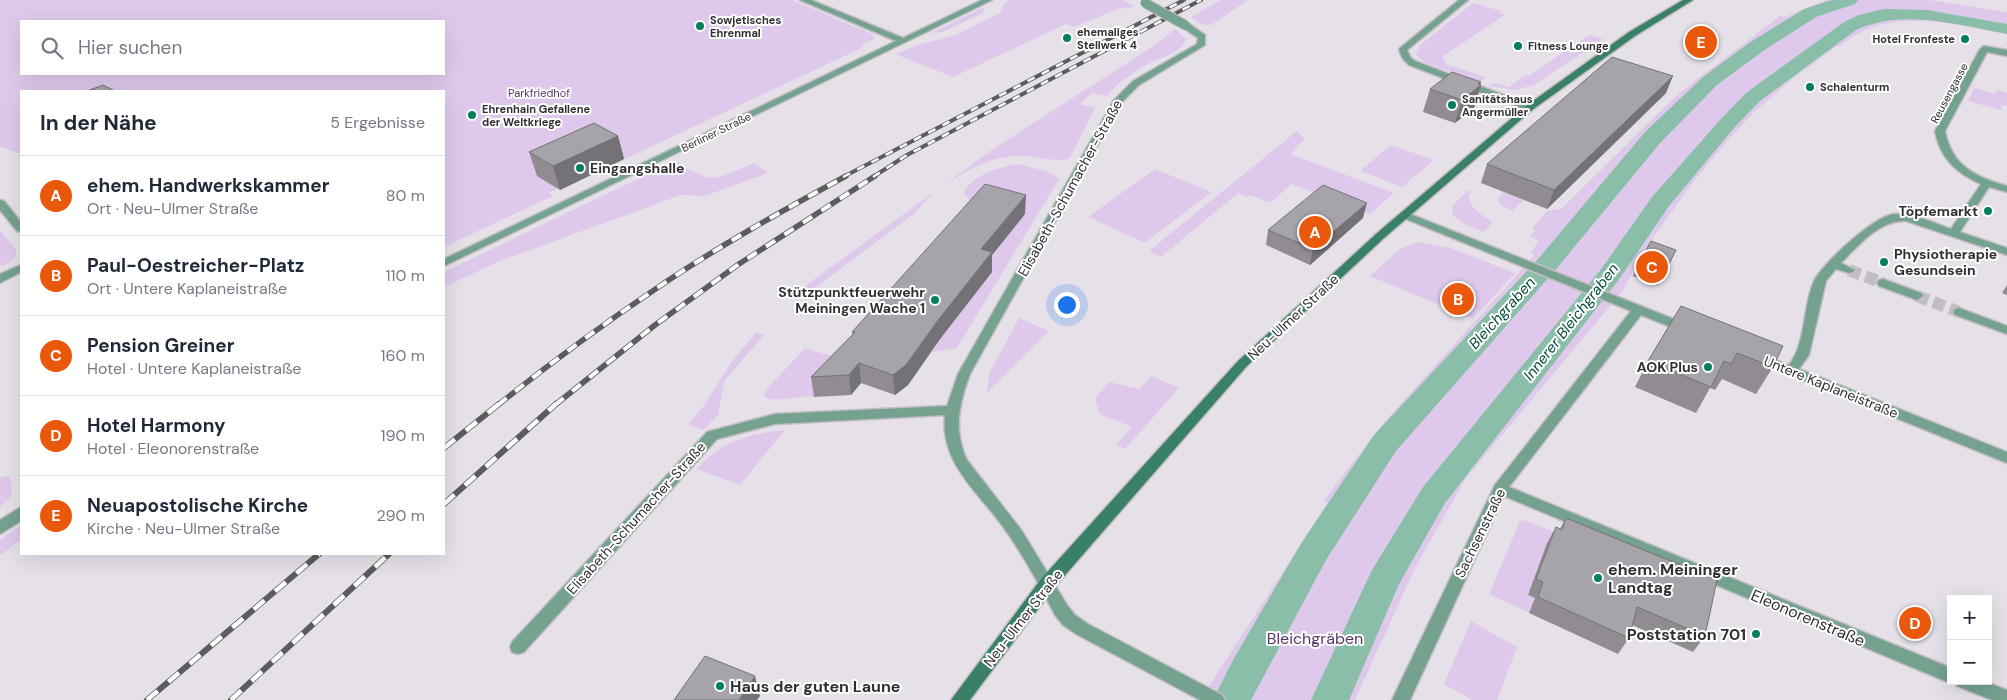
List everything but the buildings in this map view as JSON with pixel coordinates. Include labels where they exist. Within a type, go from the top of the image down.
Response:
[{"type":"main road","name":"Neu-Ulmer Straße","points":[[960,700],[1046,584],[1242,364],[1405,215],[1530,108],[1570,76],[1632,34],[1689,0]]},
{"type":"street","points":[[804,0],[903,41]]},
{"type":"street","name":"Berliner Straße","points":[[445,263],[988,0]]},
{"type":"street","points":[[1464,0],[1407,46],[1403,50],[1404,54],[1412,63],[1530,108]]},
{"type":"street","name":"Elisabeth-Schumacher-Straße","points":[[1143,1],[1202,37],[1201,45],[1136,83],[1117,102],[964,374],[952,410],[952,438],[965,467],[1012,527],[1061,610],[1076,624],[1216,700]]},
{"type":"street","name":"Reusengasse","points":[[1986,184],[1956,167],[1941,141],[1942,126],[1984,49],[2007,53]]},
{"type":"street","points":[[1954,234],[1986,184],[2007,189]]},
{"type":"street","points":[[0,203],[20,228]]},
{"type":"street","points":[[1405,215],[1697,333]]},
{"type":"street","points":[[1791,372],[1803,355],[1820,281],[1833,264],[1863,235],[1894,217],[1919,221],[2007,252]]},
{"type":"street","points":[[1833,264],[1849,270]]},
{"type":"street","points":[[0,279],[20,269]]},
{"type":"street","points":[[1884,283],[1917,296]]},
{"type":"street","name":"Sachsenstraße","points":[[1401,700],[1500,489],[1639,309]]},
{"type":"street","points":[[1959,312],[2006,330]]},
{"type":"street","name":"Untere Kaplaneistraße","points":[[1748,354],[2007,458]]},
{"type":"street","name":"Elisabeth-Schumacher-Straße","points":[[518,647],[712,435],[775,419],[952,410]]},
{"type":"street","name":"Eleonorenstraße","points":[[1500,489],[1947,674]]},
{"type":"street","points":[[0,528],[20,515]]},
{"type":"street","points":[[1974,685],[2007,698]]},
{"type":"green space","name":"Parkfriedhof","points":[[0,0],[792,0],[872,34],[874,39],[861,45],[864,47],[625,159],[622,157],[549,193],[553,196],[445,247],[445,90],[20,90],[20,154],[0,147]]},
{"type":"green space","points":[[1009,0],[1123,0],[1136,7],[1118,9],[1074,27],[1066,24],[953,77],[895,54],[920,44],[956,35],[1000,13],[1003,5]]},
{"type":"green space","points":[[1221,0],[1248,0],[1211,25],[1200,24],[1191,17]]},
{"type":"green space","name":"Bleichgräben","points":[[1826,0],[1929,0],[2007,12],[2007,34],[1920,21],[1879,25],[1859,33],[1840,46],[1837,46],[1795,77],[1754,112],[1693,182],[1645,249],[1623,290],[1466,478],[1416,566],[1355,700],[1200,700],[1328,502],[1323,501],[1385,421],[1534,256],[1531,252],[1539,241],[1530,236],[1536,230],[1532,228],[1547,211],[1561,209],[1679,93],[1780,16],[1785,17]]},
{"type":"green space","points":[[1473,3],[1502,11],[1500,13],[1505,15],[1443,58],[1446,64],[1485,77],[1479,82],[1426,63],[1416,55],[1420,45]]},
{"type":"green space","points":[[984,8],[983,13],[943,32],[931,33]]},
{"type":"green space","points":[[1175,29],[1186,39],[1175,52],[1148,64],[1132,74],[1107,96],[1092,93],[1080,104],[1095,108],[1068,159],[1052,160],[1025,156],[1001,158],[980,165],[940,188],[993,149],[1152,47]]},
{"type":"green space","points":[[1589,35],[1603,39],[1534,85],[1515,90],[1489,86],[1495,83],[1508,87],[1526,75],[1529,76]]},
{"type":"green space","points":[[1974,88],[1995,94],[1998,90],[2007,93],[2007,106],[2003,105],[2001,110],[1968,101]]},
{"type":"green space","points":[[1297,131],[1305,139],[1290,154],[1394,193],[1370,214],[1292,184],[1270,203],[1250,195],[1247,197],[1238,193],[1161,257],[1149,251]]},
{"type":"green space","points":[[1391,145],[1434,160],[1402,187],[1361,170]]},
{"type":"green space","points":[[675,161],[706,177],[721,176],[754,163],[768,173],[705,196],[681,195],[500,261],[445,287],[445,272]]},
{"type":"green space","points":[[1018,164],[1046,171],[1059,179],[957,348],[932,352],[938,343],[931,341],[947,330],[992,272],[972,204],[964,193],[967,187],[979,177],[1003,167]]},
{"type":"green space","points":[[1155,169],[1211,192],[1145,243],[1088,217]]},
{"type":"green space","points":[[1469,190],[1471,191],[1469,196],[1471,204],[1478,212],[1490,220],[1492,224],[1483,232],[1464,224],[1452,215],[1453,205]]},
{"type":"green space","points":[[934,192],[915,213],[803,297],[794,294]]},
{"type":"green space","points":[[1503,192],[1524,200],[1512,211],[1500,204],[1498,199]]},
{"type":"green space","points":[[0,230],[16,250],[16,256],[4,266],[0,265]]},
{"type":"green space","points":[[1419,242],[1450,248],[1515,273],[1473,319],[1370,276],[1400,249]]},
{"type":"green space","points":[[1019,318],[1049,331],[987,393],[989,374]]},
{"type":"green space","points":[[756,332],[764,335],[724,381],[718,415],[703,430],[688,424],[703,407],[731,363]]},
{"type":"green space","points":[[805,348],[848,361],[814,397],[773,399],[764,396],[765,391]]},
{"type":"green space","points":[[1152,376],[1179,388],[1125,449],[1116,445],[1132,427],[1100,414],[1095,398],[1109,382],[1139,389]]},
{"type":"green space","points":[[785,430],[740,485],[697,469],[715,452],[736,440],[772,431]]},
{"type":"green space","points":[[10,476],[11,494],[8,500],[0,507],[0,477]]},
{"type":"green space","points":[[1525,520],[1558,534],[1547,544],[1528,595],[1535,598],[1529,613],[1489,594],[1520,521]]},
{"type":"green space","points":[[20,526],[20,541],[0,555],[0,540]]},
{"type":"green space","points":[[1471,621],[1517,647],[1497,700],[1472,700],[1444,684]]},
{"type":"waterway","name":"Bleichgraben","points":[[1232,700],[1246,671],[1314,551],[1385,443],[1548,263],[1653,137],[1710,81],[1756,47],[1810,13],[1849,0]]},
{"type":"waterway","name":"Innerer Bleichgraben","points":[[1330,700],[1384,580],[1434,495],[1611,273],[1660,202],[1727,124],[1753,97],[1850,26],[1866,19],[1884,15],[1927,15],[2007,29]]},
{"type":"tunnel","points":[[1849,270],[1883,283]]},
{"type":"tunnel","points":[[1917,296],[1959,312]]},
{"type":"railway","points":[[843,177],[1184,0]]},
{"type":"railway","points":[[873,177],[907,155],[1201,0]]},
{"type":"railway","points":[[498,405],[596,330],[680,273],[750,230],[846,176]]},
{"type":"railway","points":[[555,405],[655,325],[739,264],[875,176]]},
{"type":"railway","points":[[445,447],[499,404]]},
{"type":"railway","points":[[445,503],[556,404]]},
{"type":"railway","points":[[147,700],[318,555]]},
{"type":"railway","points":[[231,700],[388,555]]},
{"type":"place","name":"Sowjetisches Ehrenmal","points":[[700,26]]},
{"type":"place","name":"ehemaliges Stellwerk 4","points":[[1067,38]]},
{"type":"place","name":"Hotel Fronfeste","points":[[1965,39]]},
{"type":"place","name":"Neuapostolische Kirche","points":[[1701,42]]},
{"type":"place","name":"Fitness Lounge","points":[[1518,46]]},
{"type":"place","name":"Schalenturm","points":[[1810,87]]},
{"type":"place","name":"Sanitätshaus Angermüller","points":[[1452,105]]},
{"type":"place","name":"Ehrenhain Gefallene der Weltkriege","points":[[472,115]]},
{"type":"place","name":"Eingangshalle","points":[[580,168]]},
{"type":"place","name":"Töpfemarkt","points":[[1988,211]]},
{"type":"place","name":"ehem. Handwerkskammer","points":[[1315,232]]},
{"type":"place","name":"Physiotherapie Gesundsein","points":[[1884,262]]},
{"type":"place","name":"Pension Greiner","points":[[1652,267]]},
{"type":"place","name":"Paul-Oestreicher-Platz","points":[[1458,299]]},
{"type":"place","name":"Stützpunktfeuerwehr Meiningen Wache 1","points":[[935,300]]},
{"type":"place","name":"AOK Plus","points":[[1708,367]]},
{"type":"place","name":"ehem. Meininger Landtag","points":[[1598,578]]},
{"type":"place","name":"Hotel Harmony","points":[[1915,623]]},
{"type":"place","name":"Poststation 701","points":[[1756,634]]},
{"type":"place","name":"Haus der guten Laune","points":[[720,686]]}]
